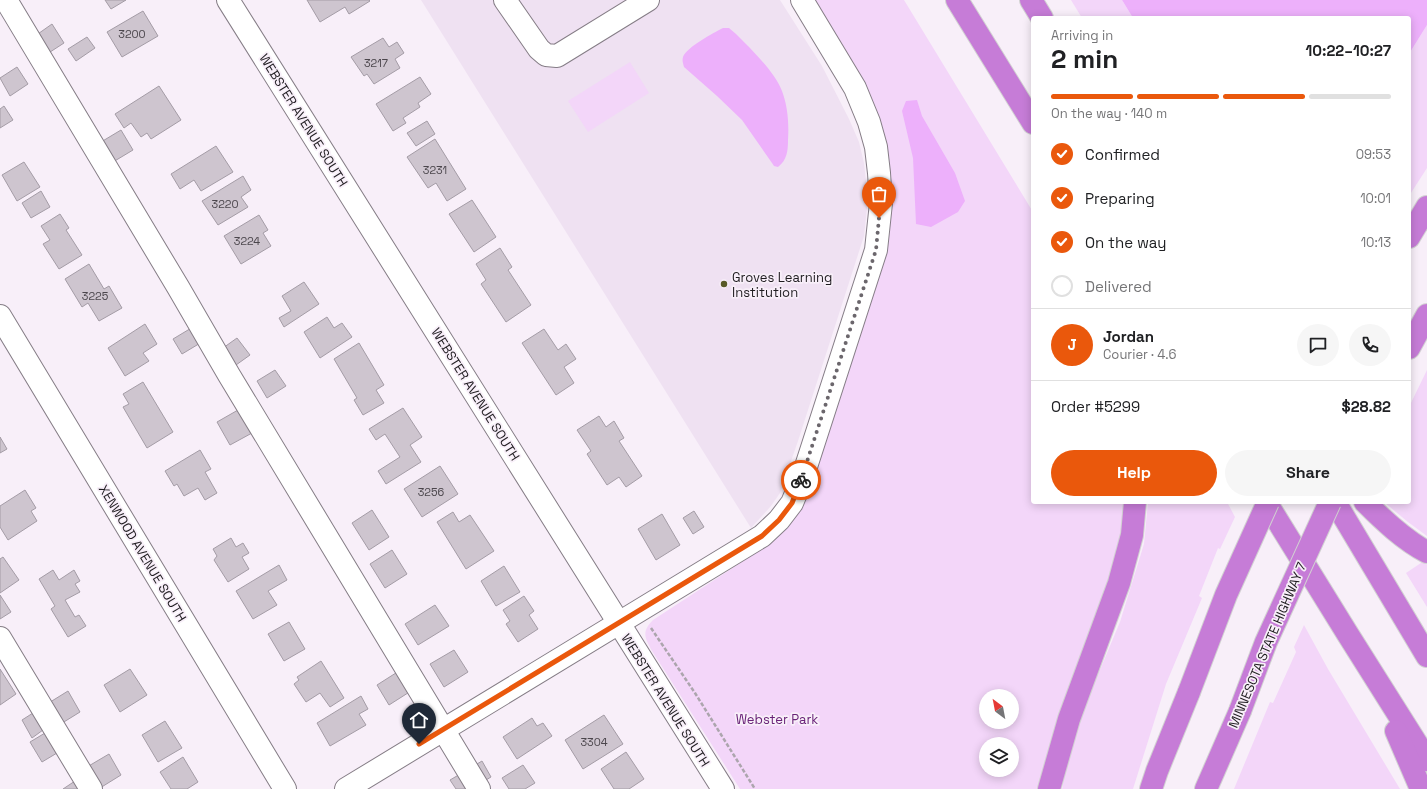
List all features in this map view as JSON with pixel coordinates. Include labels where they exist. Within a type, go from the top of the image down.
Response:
[{"type":"highway","points":[[957,0],[1031,120]]},
{"type":"highway","points":[[1031,0],[1041,16]]},
{"type":"highway","points":[[1411,234],[1427,207]]},
{"type":"highway","points":[[1417,334],[1427,315]]},
{"type":"highway","points":[[1049,789],[1069,719],[1119,583],[1132,534],[1135,504]]},
{"type":"highway","points":[[1151,789],[1226,595],[1266,504]]},
{"type":"highway","points":[[1268,504],[1427,760]]},
{"type":"highway","name":"MINNESOTA STATE HIGHWAY 7","points":[[1206,789],[1213,779],[1266,642],[1329,504]]},
{"type":"highway","points":[[1336,504],[1427,656]]},
{"type":"highway","points":[[1368,504],[1380,517],[1416,546],[1427,552]]},
{"type":"highway","points":[[1347,633],[1396,732],[1421,789]]},
{"type":"street","points":[[6,0],[178,287],[233,382],[479,789]]},
{"type":"street","name":"WEBSTER AVENUE SOUTH","points":[[228,0],[342,179],[618,624],[723,789]]},
{"type":"street","points":[[513,3],[539,49],[546,55],[557,56],[648,0]]},
{"type":"street","points":[[346,789],[762,536],[779,520],[792,503],[802,479],[876,250],[881,203],[880,173],[876,147],[869,122],[855,88],[802,0]]},
{"type":"street","name":"XENWOOD AVENUE SOUTH","points":[[0,316],[285,789]]},
{"type":"street","points":[[0,638],[92,789]]},
{"type":"path","points":[[639,612],[695,693],[755,789]]},
{"type":"shaded area","name":"Groves Learning Institution","points":[[421,0],[780,0],[822,66],[859,142],[864,163],[868,199],[864,236],[780,493],[771,506],[751,528]]},
{"type":"shaded area","points":[[1122,0],[1427,0],[1427,25],[1411,51],[1411,16],[1132,16]]},
{"type":"shaded area","points":[[723,28],[729,28],[755,53],[774,76],[782,91],[788,116],[788,144],[785,158],[778,167],[774,166],[742,120],[684,67],[683,57],[685,53],[713,33]]},
{"type":"shaded area","points":[[917,100],[922,116],[955,173],[965,201],[958,212],[931,227],[916,224],[913,158],[902,111],[906,101]]},
{"type":"green space","name":"Webster Park","points":[[810,0],[904,0],[1031,209],[1031,504],[1127,504],[1114,567],[1040,789],[740,789],[652,651],[645,635],[649,624],[653,620],[774,541],[793,517],[891,198]]},
{"type":"green space","points":[[1071,0],[1122,0],[1132,16],[1081,16]]},
{"type":"green space","points":[[1427,25],[1427,168],[1411,193],[1411,51]]},
{"type":"green space","points":[[630,62],[649,93],[588,132],[568,101]]},
{"type":"green space","points":[[1427,370],[1427,536],[1386,504],[1411,504],[1411,403]]},
{"type":"green space","points":[[1148,504],[1228,504],[1235,517],[1220,549],[1218,548],[1199,596],[1202,598],[1166,684],[1133,789],[1062,789],[1081,715],[1120,622],[1144,544]]},
{"type":"green space","points":[[1424,561],[1427,563],[1427,607],[1406,573]]},
{"type":"green space","points":[[1304,625],[1328,669],[1400,789],[1234,789],[1270,702],[1273,703],[1296,652],[1294,647]]},
{"type":"building","points":[[105,0],[126,0],[111,9]]},
{"type":"building","points":[[307,0],[370,1],[349,14],[345,7],[320,22]]},
{"type":"building","points":[[143,11],[158,36],[122,57],[107,32]]},
{"type":"building","points":[[52,24],[64,43],[47,54],[35,36]]},
{"type":"building","points":[[87,37],[95,48],[76,61],[68,49]]},
{"type":"building","points":[[383,38],[389,47],[397,42],[404,53],[395,59],[400,68],[374,84],[367,74],[364,76],[351,57]]},
{"type":"building","points":[[17,67],[28,84],[10,96],[0,78]]},
{"type":"building","points":[[420,77],[431,94],[418,103],[420,107],[403,118],[406,123],[393,131],[376,104]]},
{"type":"building","points":[[159,86],[181,120],[151,139],[147,133],[141,137],[131,123],[124,128],[115,114]]},
{"type":"building","points":[[4,106],[13,120],[0,128],[0,109]]},
{"type":"building","points":[[427,121],[435,134],[416,146],[407,133]]},
{"type":"building","points":[[121,130],[133,150],[113,162],[101,142]]},
{"type":"building","points":[[435,139],[466,189],[447,201],[436,183],[428,188],[407,157]]},
{"type":"building","points":[[216,146],[233,172],[201,191],[194,180],[180,189],[171,174]]},
{"type":"building","points":[[24,162],[40,187],[17,201],[2,175]]},
{"type":"building","points":[[243,176],[251,190],[241,197],[248,207],[218,225],[202,201]]},
{"type":"building","points":[[41,191],[50,207],[31,218],[22,203]]},
{"type":"building","points":[[472,200],[496,237],[474,252],[449,214]]},
{"type":"building","points":[[60,214],[69,228],[66,230],[82,255],[59,269],[43,244],[50,240],[41,226]]},
{"type":"building","points":[[259,215],[268,230],[263,233],[271,246],[241,264],[224,236]]},
{"type":"building","points":[[500,248],[512,267],[508,270],[531,305],[506,322],[481,284],[486,280],[476,264]]},
{"type":"building","points":[[89,264],[104,289],[109,286],[122,308],[99,321],[88,303],[82,307],[65,279]]},
{"type":"building","points":[[304,282],[319,304],[284,327],[279,318],[291,311],[282,296]]},
{"type":"building","points":[[327,317],[334,328],[342,323],[352,337],[320,358],[304,332]]},
{"type":"building","points":[[145,324],[157,344],[143,353],[149,361],[125,376],[108,348]]},
{"type":"building","points":[[193,327],[202,342],[182,354],[173,339]]},
{"type":"building","points":[[544,329],[558,350],[566,344],[576,359],[564,367],[574,383],[556,395],[522,343]]},
{"type":"building","points":[[237,338],[250,355],[236,365],[223,348]]},
{"type":"building","points":[[359,343],[384,385],[376,390],[384,403],[363,415],[354,400],[357,398],[334,359]]},
{"type":"building","points":[[275,370],[286,386],[267,398],[257,381]]},
{"type":"building","points":[[143,382],[173,432],[147,448],[123,407],[129,404],[123,394]]},
{"type":"building","points":[[403,408],[422,437],[410,445],[421,462],[386,484],[378,471],[400,457],[385,434],[376,440],[369,429]]},
{"type":"building","points":[[238,410],[252,433],[230,445],[217,422]]},
{"type":"building","points":[[599,416],[606,427],[614,421],[624,438],[619,441],[642,476],[626,487],[619,477],[607,485],[587,454],[591,451],[577,430]]},
{"type":"building","points":[[0,437],[7,449],[0,453]]},
{"type":"building","points":[[200,450],[211,469],[205,472],[217,493],[205,500],[198,488],[184,496],[177,484],[174,486],[165,471]]},
{"type":"building","points":[[440,466],[458,494],[422,517],[404,489]]},
{"type":"building","points":[[25,490],[36,508],[31,511],[37,521],[8,540],[0,527],[0,506]]},
{"type":"building","points":[[372,510],[389,537],[369,550],[352,523]]},
{"type":"building","points":[[694,511],[704,527],[693,534],[683,518]]},
{"type":"building","points":[[453,512],[459,522],[470,515],[494,551],[466,569],[437,522]]},
{"type":"building","points":[[662,514],[680,545],[656,560],[638,529]]},
{"type":"building","points":[[231,538],[236,547],[243,543],[249,553],[242,557],[249,569],[228,582],[214,560],[217,556],[213,549]]},
{"type":"building","points":[[392,550],[407,574],[385,588],[370,564]]},
{"type":"building","points":[[3,557],[19,580],[0,593],[0,559]]},
{"type":"building","points":[[279,565],[287,580],[268,591],[277,605],[253,619],[236,591]]},
{"type":"building","points":[[504,566],[520,592],[496,606],[481,581]]},
{"type":"building","points":[[53,570],[59,580],[74,570],[80,581],[75,584],[80,592],[65,600],[75,617],[79,615],[86,626],[68,637],[51,609],[55,606],[39,579]]},
{"type":"building","points":[[0,595],[11,612],[0,619]]},
{"type":"building","points":[[524,596],[534,611],[529,615],[538,629],[518,642],[506,624],[510,621],[503,610]]},
{"type":"building","points":[[435,605],[449,626],[418,645],[405,624]]},
{"type":"building","points":[[289,622],[305,649],[284,661],[268,634]]},
{"type":"building","points":[[454,650],[468,672],[444,687],[430,664]]},
{"type":"building","points":[[321,661],[344,698],[330,707],[320,693],[306,702],[294,684],[299,680],[297,677]]},
{"type":"building","points":[[0,669],[16,694],[0,705]]},
{"type":"building","points":[[130,669],[147,695],[120,712],[104,685]]},
{"type":"building","points":[[399,671],[411,691],[389,705],[377,685]]},
{"type":"building","points":[[68,691],[80,712],[59,725],[47,704]]},
{"type":"building","points":[[361,696],[368,709],[359,714],[366,725],[330,746],[317,723]]},
{"type":"building","points":[[33,713],[43,730],[32,738],[22,720]]},
{"type":"building","points":[[604,715],[623,744],[583,769],[565,740]]},
{"type":"building","points":[[532,718],[537,726],[543,723],[552,736],[517,759],[503,737]]},
{"type":"building","points":[[165,721],[182,748],[158,762],[142,735]]},
{"type":"building","points":[[45,733],[57,753],[42,762],[30,742]]},
{"type":"building","points":[[626,752],[644,779],[629,789],[614,789],[601,769]]},
{"type":"building","points":[[109,754],[121,775],[100,788],[87,767]]},
{"type":"building","points":[[183,757],[198,782],[187,789],[171,789],[160,772]]},
{"type":"building","points":[[482,761],[491,777],[481,783],[472,767]]},
{"type":"building","points":[[523,765],[535,783],[525,789],[509,789],[502,778]]},
{"type":"building","points":[[462,773],[473,789],[456,789],[450,780]]},
{"type":"building","points":[[75,781],[79,789],[63,789]]},
{"type":"way so far","points":[[801,480],[876,250],[879,218]]},
{"type":"place","name":"Groves Learning Institution","points":[[724,284]]},
{"type":"route","points":[[419,744],[762,536],[779,520],[792,503],[801,480]]}]
